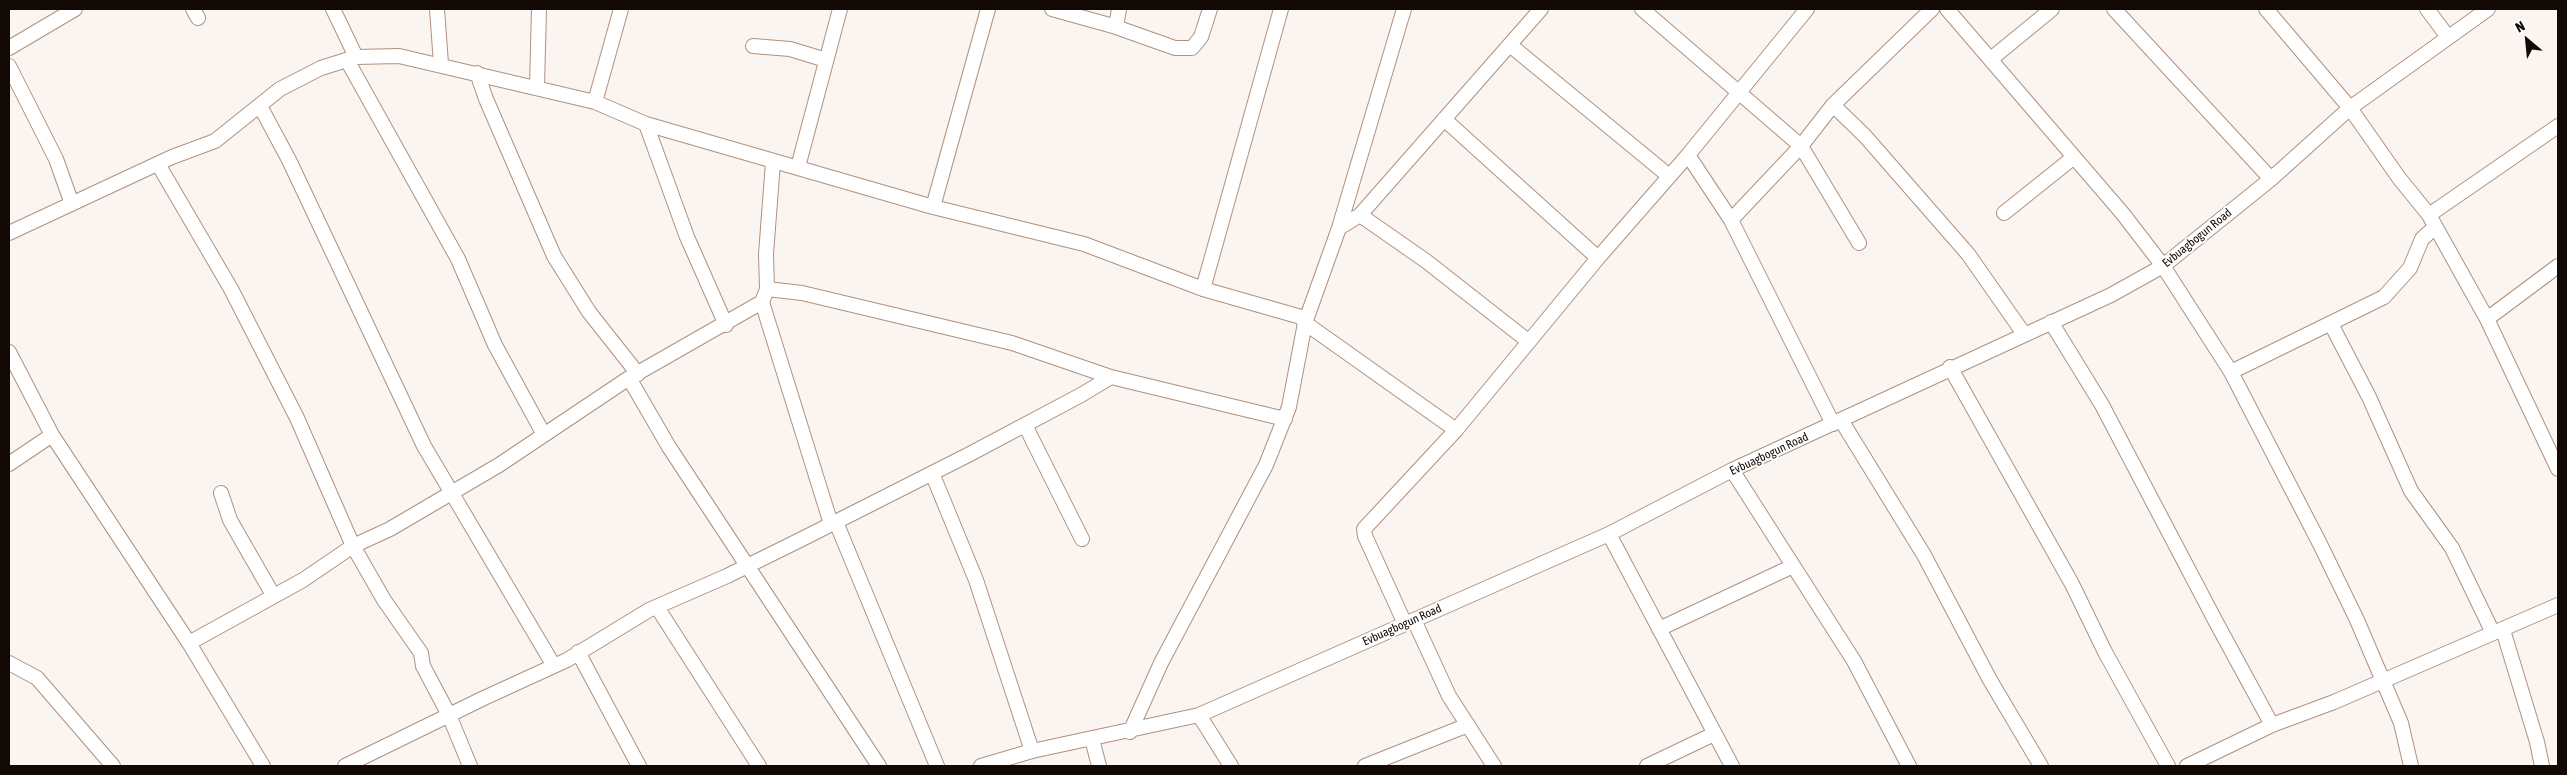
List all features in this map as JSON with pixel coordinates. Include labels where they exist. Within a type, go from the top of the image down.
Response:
[{"type":"street","points":[[9,48],[75,9]]},
{"type":"street","points":[[333,9],[352,58],[458,259],[495,344],[543,433]]},
{"type":"street","points":[[437,9],[441,64]]},
{"type":"street","points":[[537,87],[539,9]]},
{"type":"street","points":[[595,102],[621,9]]},
{"type":"street","points":[[798,167],[840,9]]},
{"type":"street","points":[[933,207],[988,9]]},
{"type":"street","points":[[1116,27],[1119,9]]},
{"type":"street","points":[[1061,10],[1175,48],[1192,48],[1201,37],[1210,9]]},
{"type":"street","points":[[1203,289],[1281,9]]},
{"type":"street","points":[[1130,732],[1161,662],[1266,465],[1289,407],[1305,323],[1339,228],[1404,9]]},
{"type":"street","points":[[1339,228],[1360,215],[1541,9]]},
{"type":"street","points":[[1642,9],[1801,146],[1859,243]]},
{"type":"street","points":[[1494,766],[1448,696],[1365,536],[1364,529],[1456,430],[1528,341],[1739,94],[1807,9]]},
{"type":"street","points":[[1731,220],[1801,146],[1833,104],[1932,9]]},
{"type":"street","points":[[1947,9],[2123,214],[2163,266],[2231,372],[2320,544],[2384,681],[2401,722],[2411,766]]},
{"type":"street","points":[[1991,58],[2052,9]]},
{"type":"street","points":[[2114,9],[2271,179]]},
{"type":"street","points":[[2266,9],[2350,108],[2432,221],[2487,319],[2558,469]]},
{"type":"street","points":[[2427,9],[2448,37]]},
{"type":"street","name":"Evbuagbogun Road","points":[[981,766],[1032,751],[1130,732],[1199,715],[1609,534],[1732,470],[1950,367],[2111,295],[2163,266],[2271,179],[2350,108],[2488,9]]},
{"type":"street","points":[[1510,45],[1670,176]]},
{"type":"street","points":[[753,46],[790,49],[826,60]]},
{"type":"street","points":[[9,233],[158,164],[214,141],[280,89],[321,68],[352,58],[399,56],[441,64],[595,102],[646,124],[773,162],[798,167],[933,207],[1084,244],[1203,289],[1301,317],[1305,323],[1456,430]]},
{"type":"street","points":[[9,66],[56,159],[72,204]]},
{"type":"street","points":[[478,73],[486,99],[554,256],[589,312],[633,376],[669,447],[879,766]]},
{"type":"street","points":[[1833,104],[1865,136],[1968,254],[2024,334]]},
{"type":"street","points":[[260,106],[289,160],[424,446],[554,666]]},
{"type":"street","points":[[1444,119],[1598,258]]},
{"type":"street","points":[[646,124],[687,236],[726,325]]},
{"type":"street","points":[[2231,372],[2384,297],[2410,268],[2422,238],[2432,221],[2558,126]]},
{"type":"street","points":[[1688,155],[1731,220],[1837,422],[1924,555],[1990,680],[2042,766]]},
{"type":"street","points":[[2004,213],[2074,157]]},
{"type":"street","points":[[773,162],[764,296],[834,523],[937,766]]},
{"type":"street","points":[[158,164],[231,289],[297,418],[352,546],[384,600],[421,653],[423,666],[449,715],[470,766]]},
{"type":"street","points":[[1360,215],[1426,261],[1528,341]]},
{"type":"street","points":[[2487,319],[2558,266]]},
{"type":"street","points":[[188,643],[302,580],[352,546],[390,529],[499,465],[543,433],[633,376],[726,325],[764,296],[802,292],[1012,343],[1111,377],[1284,419]]},
{"type":"street","points":[[2051,322],[2106,413],[2272,724]]},
{"type":"street","points":[[2331,324],[2369,397],[2411,491],[2452,548],[2498,631],[2538,742],[2542,766]]},
{"type":"street","points":[[9,352],[52,435],[188,643],[263,766]]},
{"type":"street","points":[[1950,367],[2072,584],[2105,652],[2168,766]]},
{"type":"street","points":[[346,766],[554,666],[657,606],[747,566],[834,523],[1025,425],[1111,377]]},
{"type":"street","points":[[1025,425],[1082,539]]},
{"type":"street","points":[[9,464],[52,435]]},
{"type":"street","points":[[1732,470],[1854,661],[1909,766]]},
{"type":"street","points":[[932,473],[976,580],[1032,751]]},
{"type":"street","points":[[221,493],[230,520],[273,595]]},
{"type":"street","points":[[1609,534],[1732,766]]},
{"type":"street","points":[[1659,629],[1793,566]]},
{"type":"street","points":[[2187,766],[2272,724],[2334,702],[2558,605]]},
{"type":"street","points":[[657,606],[759,766]]},
{"type":"street","points":[[578,652],[639,766]]},
{"type":"street","points":[[9,663],[36,678],[113,766]]},
{"type":"street","points":[[1199,715],[1231,766]]},
{"type":"street","points":[[1365,766],[1468,725]]},
{"type":"street","points":[[1647,766],[1714,734]]},
{"type":"street","points":[[1092,739],[1099,766]]}]
